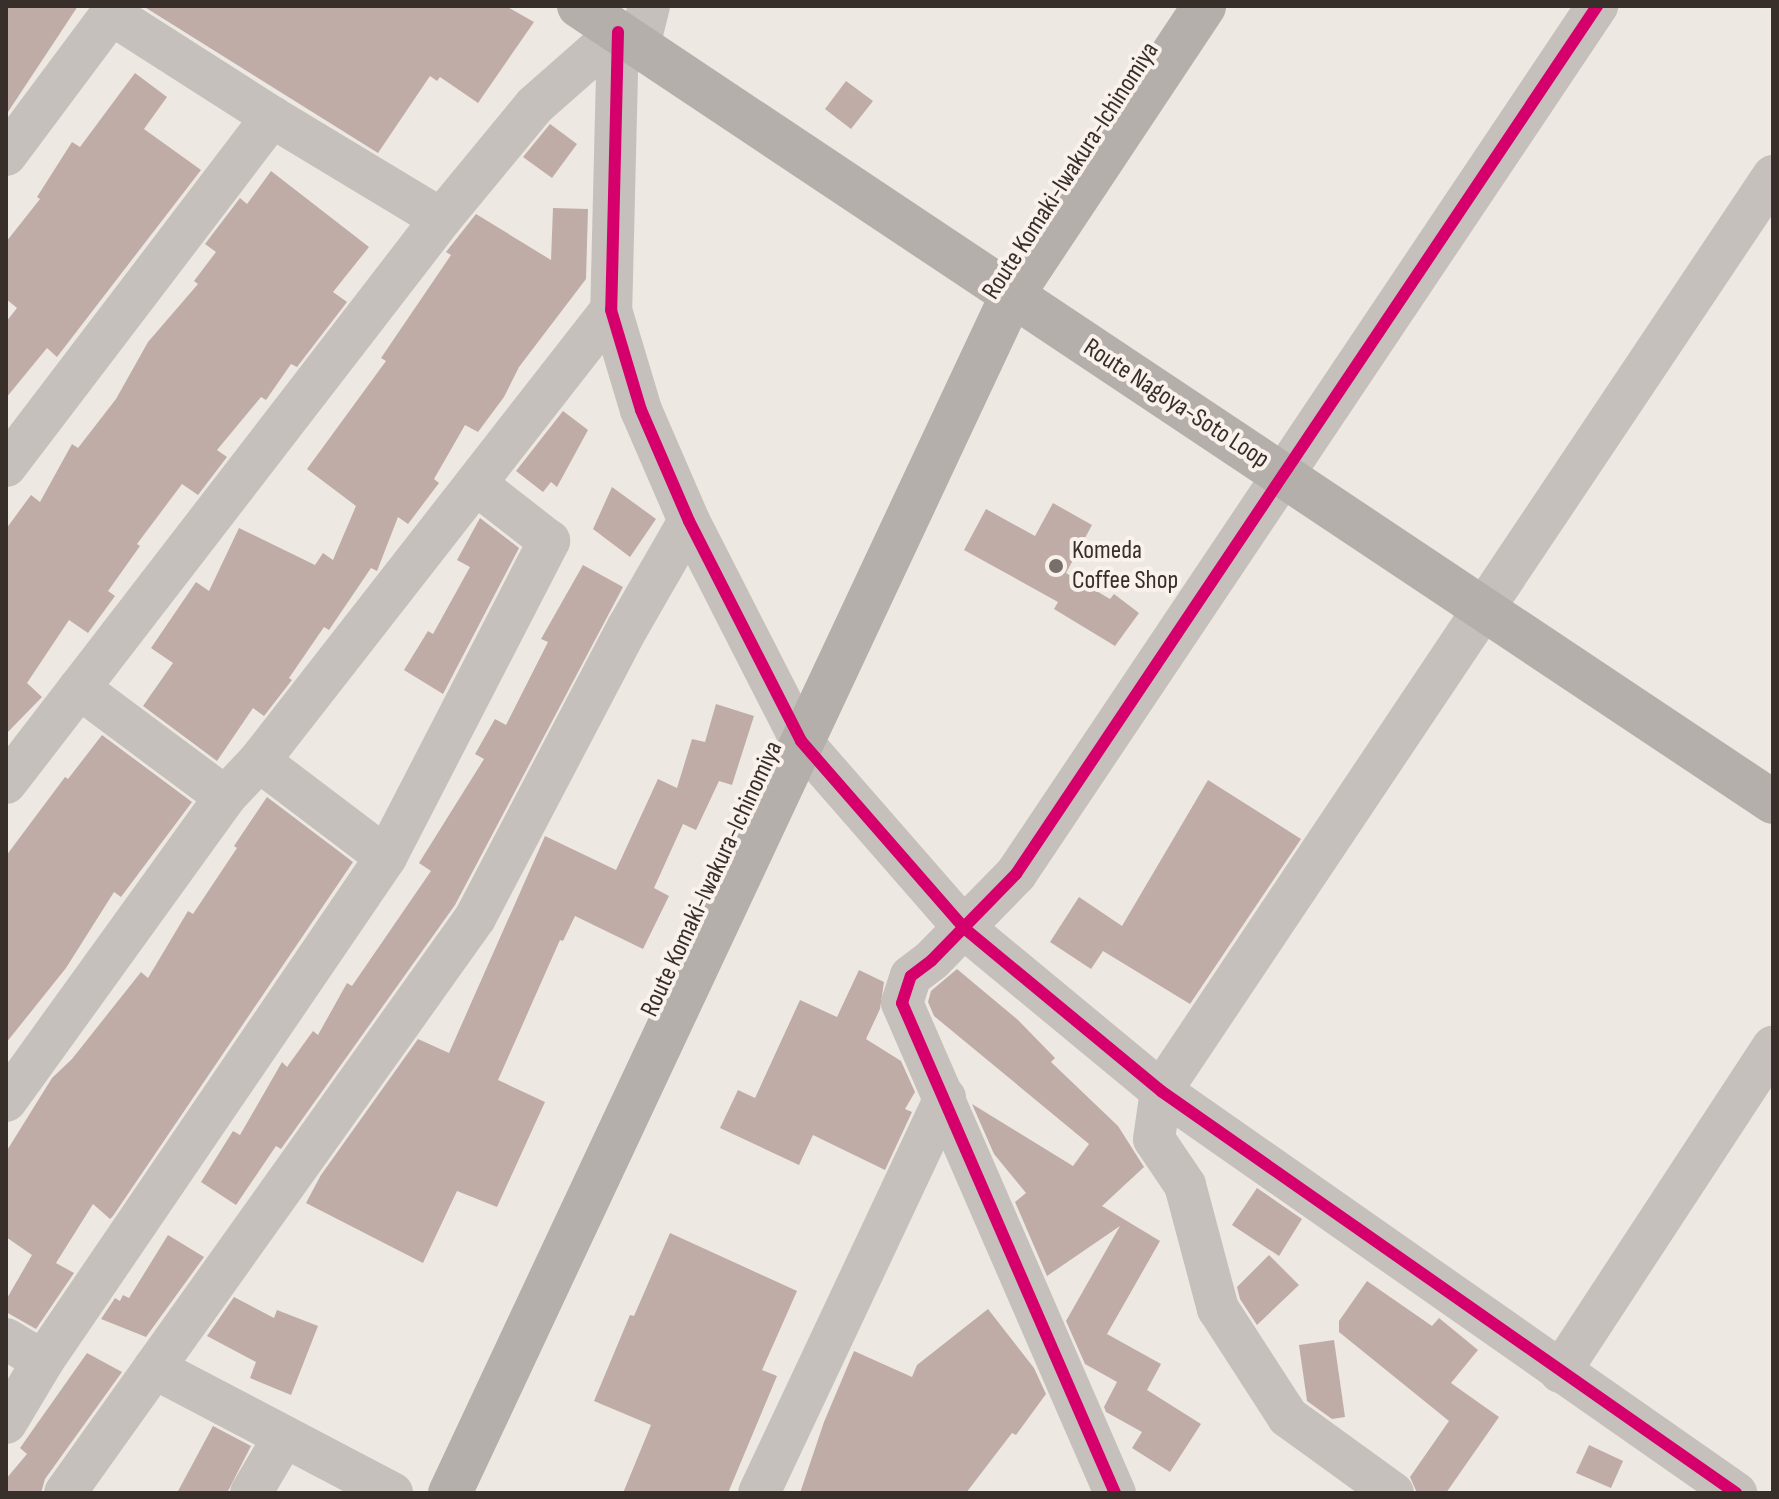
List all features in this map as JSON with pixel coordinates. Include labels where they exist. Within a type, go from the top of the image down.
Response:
[{"type":"main road","name":"Route Nagoya-Soto Loop","points":[[579,6],[635,28],[1011,297],[1284,474],[1773,802]]},
{"type":"main road","name":"Route Komaki-Iwakura-Ichinomiya","points":[[450,1493],[1011,297],[1204,6]]},
{"type":"street","points":[[1115,1493],[902,1003],[911,976],[964,928],[1016,874],[1597,6]]},
{"type":"street","points":[[6,155],[114,10],[272,117],[441,219]]},
{"type":"street","points":[[6,783],[441,219],[534,106],[635,28]]},
{"type":"street","points":[[635,28],[611,310],[641,410],[689,521],[801,741],[964,928],[1161,1091],[1366,1231],[1560,1372],[1736,1493]]},
{"type":"street","points":[[6,466],[272,117]]},
{"type":"street","points":[[1393,1493],[1288,1417],[1218,1309],[1185,1185],[1154,1139],[1161,1091],[1773,176]]},
{"type":"street","points":[[6,1101],[225,797],[259,761],[611,310]]},
{"type":"street","points":[[6,1423],[43,1361],[386,857],[549,541],[477,485]]},
{"type":"street","points":[[65,1493],[475,918],[628,627],[689,521]]},
{"type":"street","points":[[79,688],[225,797]]},
{"type":"street","points":[[259,761],[386,857]]},
{"type":"street","points":[[1560,1372],[1773,1046]]},
{"type":"street","points":[[759,1493],[945,1098]]},
{"type":"street","points":[[6,1339],[43,1361]]},
{"type":"street","points":[[154,1368],[392,1493]]},
{"type":"street","points":[[251,1493],[284,1437]]},
{"type":"building","points":[[6,6],[78,6],[6,115]]},
{"type":"building","points":[[143,6],[506,6],[534,22],[478,103],[440,77],[437,81],[430,76],[378,153]]},
{"type":"building","points":[[135,73],[167,97],[144,129],[201,170],[57,357],[47,348],[6,398],[6,322],[17,308],[6,299],[6,242],[40,199],[37,197],[72,142],[80,147]]},
{"type":"building","points":[[846,81],[873,101],[851,129],[825,109]]},
{"type":"building","points":[[550,124],[577,144],[552,178],[523,157]]},
{"type":"building","points":[[271,171],[369,247],[333,292],[347,302],[297,367],[291,364],[266,400],[261,397],[217,450],[227,457],[198,495],[182,484],[137,544],[140,546],[108,591],[115,596],[88,633],[69,620],[27,683],[42,697],[6,734],[6,529],[31,495],[40,502],[72,444],[78,448],[116,399],[148,342],[198,284],[194,281],[216,252],[205,244],[240,198],[247,204]]},
{"type":"building","points":[[553,208],[588,209],[586,279],[519,367],[504,397],[478,432],[465,425],[434,479],[439,483],[408,524],[398,517],[377,571],[371,568],[329,630],[324,627],[289,678],[292,680],[264,716],[253,708],[217,761],[143,706],[173,663],[151,648],[196,582],[209,591],[239,528],[315,565],[323,553],[333,560],[356,506],[307,469],[386,361],[381,358],[451,255],[446,252],[476,214],[551,260]]},
{"type":"building","points":[[563,411],[588,430],[557,487],[551,482],[543,492],[516,471]]},
{"type":"building","points":[[612,487],[656,519],[630,557],[593,529]]},
{"type":"building","points":[[1053,503],[1092,525],[1066,573],[1110,599],[1114,594],[1139,613],[1115,646],[1054,609],[1058,602],[964,550],[986,509],[1035,536]]},
{"type":"building","points":[[480,518],[519,548],[443,694],[404,670],[428,631],[433,634],[470,567],[457,560]]},
{"type":"building","points":[[583,565],[623,587],[455,905],[281,1149],[276,1146],[236,1205],[201,1182],[233,1131],[240,1135],[282,1062],[287,1067],[313,1031],[318,1035],[347,983],[352,986],[431,871],[419,863],[484,759],[475,754],[495,719],[506,725],[548,642],[541,639]]},
{"type":"building","points":[[716,704],[754,716],[732,785],[719,781],[696,830],[683,824],[654,888],[669,896],[643,949],[575,916],[563,941],[560,940],[498,1080],[545,1102],[497,1207],[457,1191],[423,1263],[306,1203],[321,1175],[418,1039],[449,1053],[545,836],[616,870],[658,779],[677,788],[692,739],[705,742]]},
{"type":"building","points":[[102,735],[192,802],[121,897],[114,892],[66,968],[6,1043],[6,856],[65,777],[68,779]]},
{"type":"building","points":[[1208,780],[1301,839],[1190,1004],[1103,951],[1091,969],[1050,942],[1079,897],[1122,926]]},
{"type":"building","points":[[267,797],[353,862],[113,1216],[110,1219],[93,1204],[56,1263],[74,1273],[36,1329],[6,1312],[6,1300],[32,1255],[6,1237],[6,1152],[52,1078],[72,1059],[141,972],[148,978],[188,911],[193,914]]},
{"type":"building","points":[[957,969],[1018,1020],[1055,1058],[1051,1062],[1118,1126],[1144,1167],[1102,1206],[1160,1241],[1107,1334],[1161,1364],[1147,1390],[1201,1424],[1170,1472],[1132,1448],[1142,1432],[1106,1412],[1104,1407],[1117,1382],[1085,1364],[1066,1321],[1120,1226],[1047,1276],[1015,1202],[1026,1193],[994,1154],[972,1104],[1073,1166],[1089,1144],[934,1016],[928,1002],[931,991]]},
{"type":"building","points":[[859,970],[884,982],[880,1009],[866,1039],[901,1061],[915,1092],[905,1109],[912,1112],[885,1170],[813,1135],[799,1165],[720,1128],[738,1090],[755,1098],[800,1000],[837,1017]]},
{"type":"building","points":[[1257,1188],[1302,1219],[1279,1256],[1232,1225]]},
{"type":"building","points":[[670,1233],[797,1291],[762,1370],[777,1376],[728,1493],[623,1493],[651,1425],[594,1401],[630,1315],[634,1316]]},
{"type":"building","points":[[168,1235],[204,1257],[146,1337],[101,1319],[115,1298],[120,1301],[123,1295],[129,1298]]},
{"type":"building","points":[[1269,1255],[1299,1285],[1257,1325],[1240,1299],[1237,1287]]},
{"type":"building","points":[[1367,1281],[1432,1326],[1439,1318],[1478,1350],[1451,1383],[1499,1417],[1446,1493],[1417,1493],[1410,1477],[1449,1421],[1339,1332],[1339,1321]]},
{"type":"building","points":[[234,1297],[274,1318],[277,1310],[318,1326],[291,1395],[250,1378],[256,1362],[207,1336]]},
{"type":"building","points":[[988,1309],[1034,1368],[1046,1394],[1016,1435],[1012,1433],[966,1493],[800,1493],[824,1422],[854,1351],[912,1377],[917,1365]]},
{"type":"building","points":[[1334,1340],[1345,1417],[1332,1419],[1307,1401],[1299,1345]]},
{"type":"building","points":[[87,1353],[122,1372],[45,1479],[41,1493],[6,1493],[6,1479],[27,1454],[20,1448]]},
{"type":"building","points":[[213,1426],[251,1446],[227,1493],[177,1493]]},
{"type":"building","points":[[1589,1445],[1623,1461],[1611,1488],[1576,1473]]},
{"type":"cycle path","points":[[1115,1493],[902,1003],[911,976],[932,960],[1016,874],[1597,6]]},
{"type":"cycle path","points":[[618,32],[611,310],[641,410],[689,521],[801,741],[964,928],[1161,1091],[1736,1493]]},
{"type":"place","name":"Komeda Coffee Shop","points":[[1056,566]]}]
